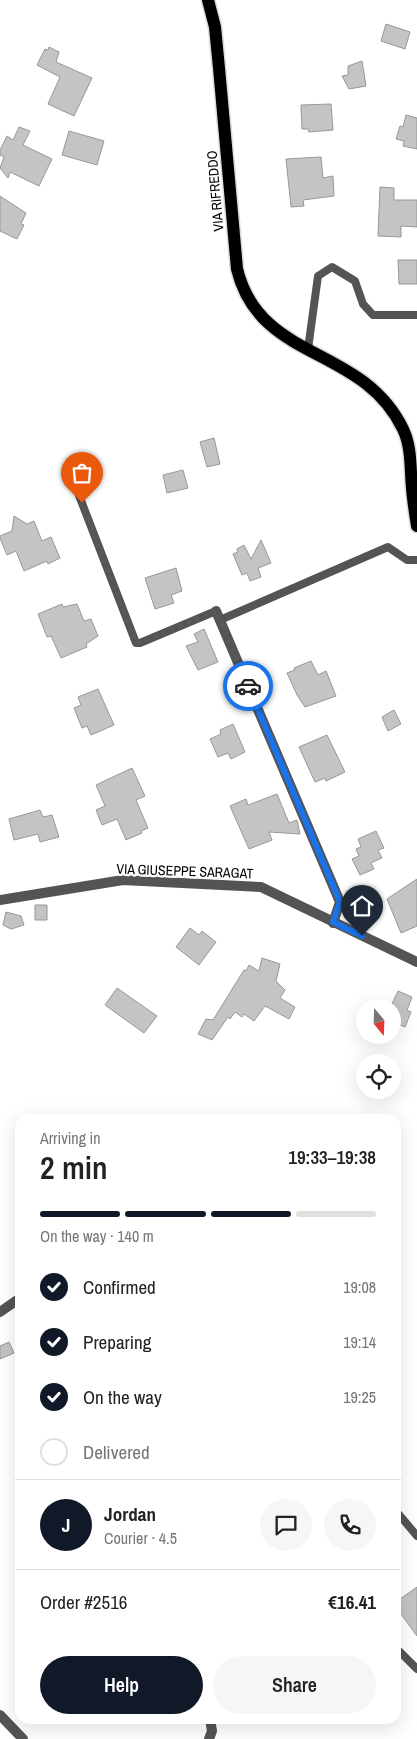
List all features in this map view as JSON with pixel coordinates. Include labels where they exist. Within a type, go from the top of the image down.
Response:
[{"type":"main road","name":"VIA RIFREDDO","points":[[208,0],[215,27],[240,280],[250,302],[264,321],[282,335],[353,372],[374,388],[390,407],[403,430],[411,454],[412,488],[417,526]]},
{"type":"street","points":[[218,615],[340,902],[333,922]]},
{"type":"street","name":"VIA GIUSEPPE SARAGAT","points":[[0,900],[123,880],[261,887],[417,962]]},
{"type":"street","points":[[0,1312],[15,1302]]},
{"type":"street","points":[[0,1715],[22,1739]]},
{"type":"street","points":[[209,1739],[212,1730],[211,1724]]},
{"type":"lane","points":[[308,349],[310,321],[318,276],[332,266],[355,281],[363,304],[373,315],[417,315]]},
{"type":"lane","points":[[75,485],[136,643],[218,615],[388,547],[406,560],[417,560]]},
{"type":"lane","points":[[401,1517],[417,1536]]},
{"type":"lane","points":[[401,1653],[417,1669]]},
{"type":"building","points":[[386,24],[410,32],[405,49],[381,41]]},
{"type":"building","points":[[49,47],[59,52],[56,62],[92,78],[74,116],[48,104],[60,77],[37,65],[45,49],[48,50]]},
{"type":"building","points":[[362,61],[366,86],[349,89],[342,76],[348,75],[348,66]]},
{"type":"building","points":[[331,104],[333,130],[309,132],[308,129],[302,129],[301,105]]},
{"type":"building","points":[[406,115],[417,118],[417,149],[403,146],[404,141],[396,139],[400,126],[403,127]]},
{"type":"building","points":[[19,127],[30,131],[23,145],[52,159],[39,186],[10,172],[8,178],[0,168],[4,157],[0,155],[0,150],[7,136],[13,140]]},
{"type":"building","points":[[69,131],[104,141],[97,165],[62,155]]},
{"type":"building","points":[[321,157],[323,178],[333,176],[334,196],[303,200],[304,206],[291,207],[286,159]]},
{"type":"building","points":[[380,187],[394,188],[394,200],[417,200],[417,227],[401,226],[401,237],[378,236]]},
{"type":"building","points":[[0,196],[26,213],[21,224],[24,225],[17,239],[0,231]]},
{"type":"building","points":[[398,260],[417,260],[417,284],[399,284]]},
{"type":"building","points":[[214,438],[220,464],[207,467],[200,442]]},
{"type":"building","points":[[183,470],[188,488],[167,493],[163,475]]},
{"type":"building","points":[[14,516],[27,524],[34,521],[42,541],[51,537],[60,558],[48,564],[47,561],[24,571],[16,551],[7,555],[0,538],[0,536],[12,531]]},
{"type":"building","points":[[261,540],[271,563],[258,568],[261,577],[250,581],[247,573],[242,575],[233,554],[238,552],[237,549],[244,545],[251,559]]},
{"type":"building","points":[[176,568],[182,591],[171,595],[174,603],[155,609],[145,578]]},
{"type":"building","points":[[62,604],[63,607],[77,604],[84,621],[91,619],[98,636],[86,644],[87,647],[61,658],[51,636],[47,637],[38,614]]},
{"type":"building","points":[[204,629],[218,662],[198,670],[186,646],[198,642],[194,634]]},
{"type":"building","points":[[311,661],[318,675],[326,671],[336,696],[305,707],[287,673]]},
{"type":"building","points":[[98,689],[114,725],[91,735],[87,726],[82,728],[74,708],[81,705],[78,697]]},
{"type":"building","points":[[394,710],[401,724],[388,731],[382,717]]},
{"type":"building","points":[[233,724],[245,752],[231,759],[228,753],[218,757],[210,739],[221,734],[220,730]]},
{"type":"building","points":[[327,735],[345,772],[326,781],[325,778],[315,782],[299,747]]},
{"type":"building","points":[[132,768],[145,796],[136,800],[148,828],[141,831],[142,833],[126,840],[117,819],[102,825],[96,810],[105,806],[96,785]]},
{"type":"building","points":[[277,794],[289,823],[297,820],[300,834],[269,832],[272,840],[249,849],[230,806],[246,799],[248,805]]},
{"type":"building","points":[[40,810],[43,817],[52,815],[59,837],[40,842],[38,834],[14,840],[9,819]]},
{"type":"building","points":[[376,831],[384,848],[378,850],[382,858],[371,863],[374,869],[360,875],[352,859],[359,856],[356,849],[361,847],[358,839]]},
{"type":"building","points":[[417,879],[417,926],[401,933],[387,899]]},
{"type":"building","points":[[35,905],[47,905],[47,920],[35,920]]},
{"type":"building","points":[[6,912],[21,916],[24,925],[11,929],[3,925]]},
{"type":"building","points":[[190,928],[199,935],[202,931],[216,942],[199,965],[176,947]]},
{"type":"building","points":[[262,958],[280,964],[276,981],[285,990],[280,998],[295,1007],[289,1019],[265,1006],[254,1021],[244,1014],[242,1017],[235,1012],[230,1019],[228,1017],[212,1040],[198,1034],[206,1019],[213,1020],[244,970],[246,971],[249,965],[259,971]]},
{"type":"building","points":[[117,988],[157,1016],[144,1033],[105,1005]]},
{"type":"building","points":[[398,991],[412,997],[407,1010],[411,1012],[405,1027],[401,1025],[401,999],[394,999]]},
{"type":"building","points":[[9,1342],[14,1353],[0,1359],[0,1346]]},
{"type":"building","points":[[417,1587],[417,1636],[401,1614],[401,1598]]},
{"type":"way so far","points":[[82,503],[136,643],[216,611],[248,686]]},
{"type":"route","points":[[248,686],[340,902],[333,922],[362,936]]}]
